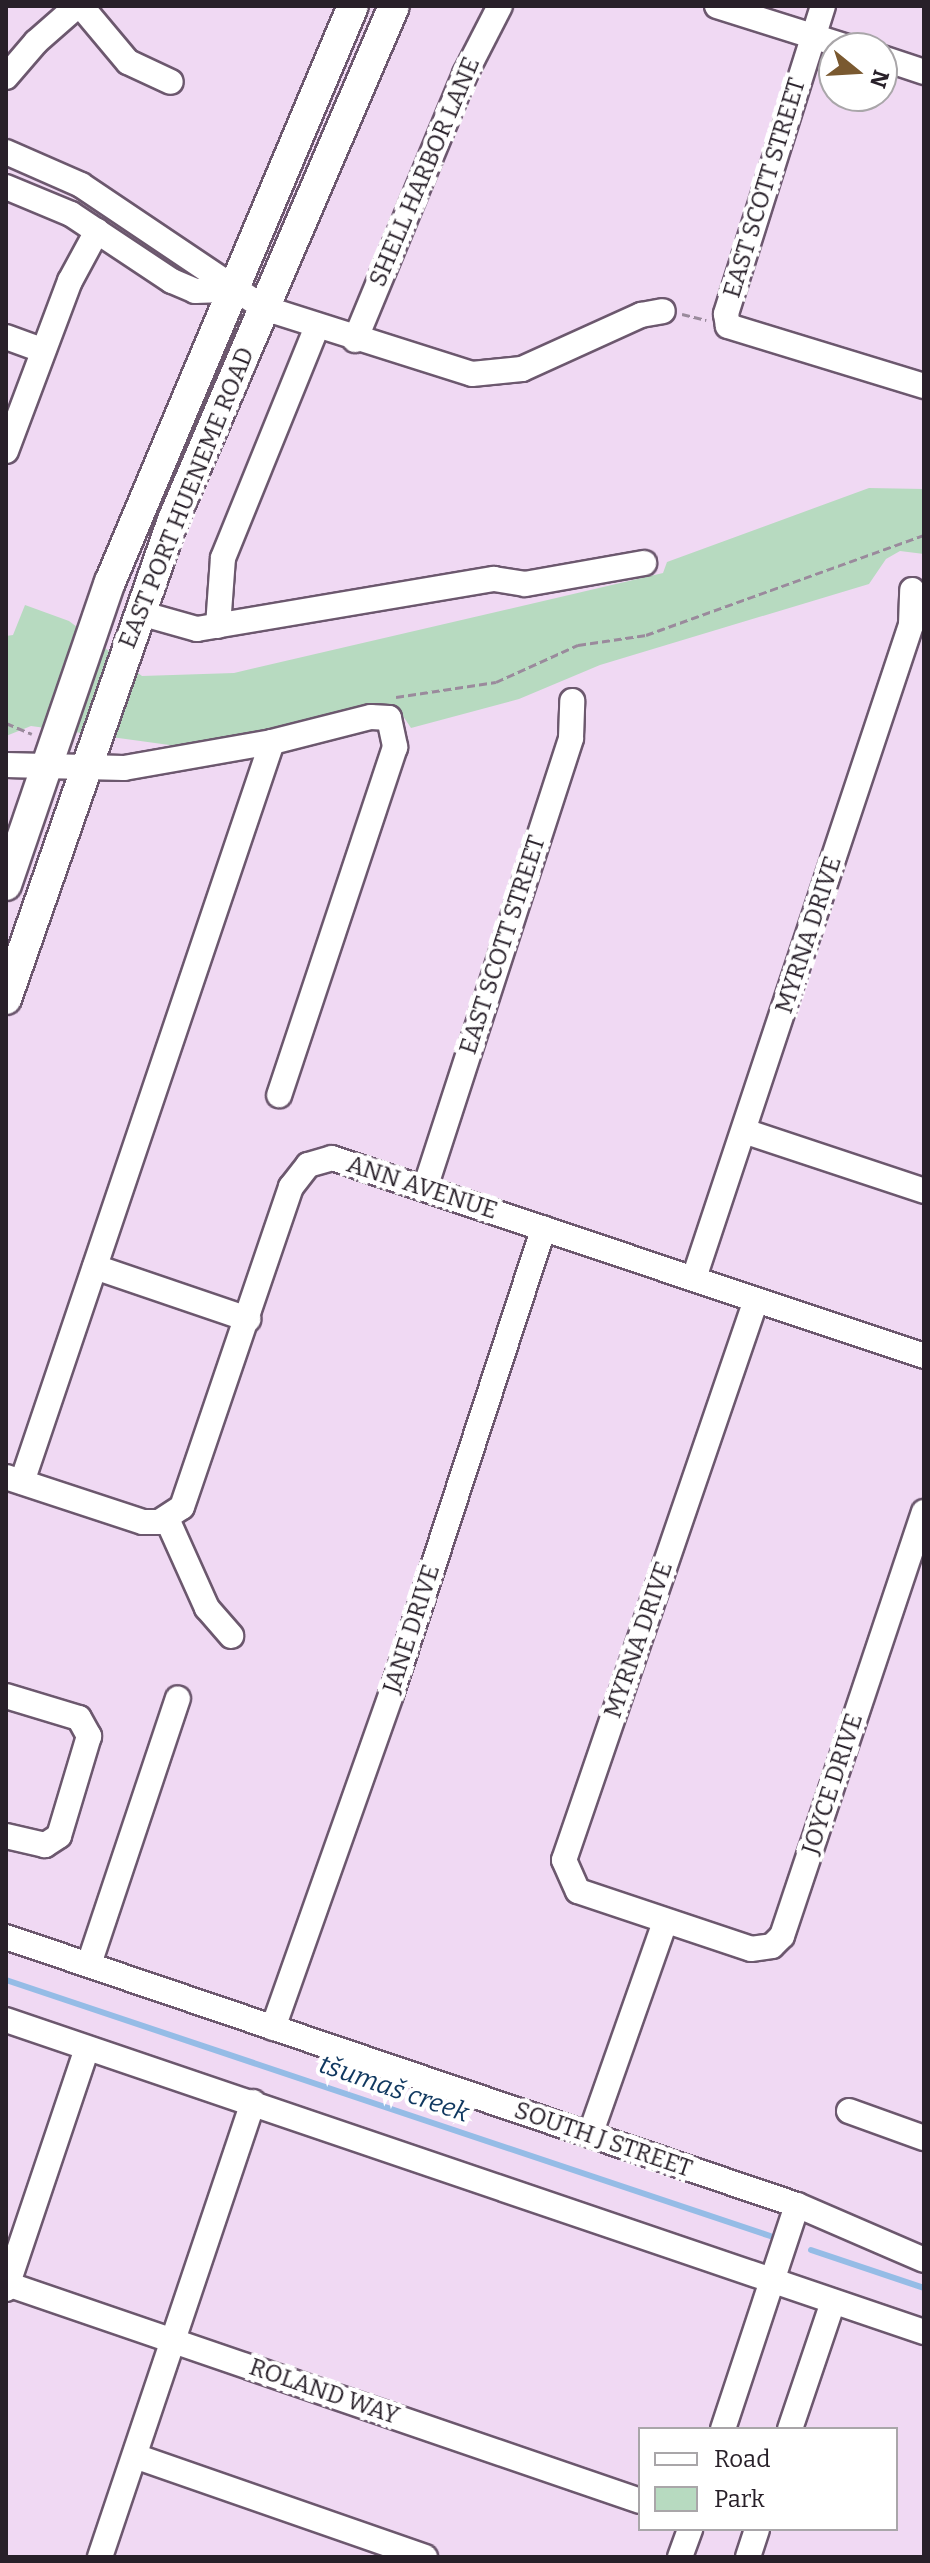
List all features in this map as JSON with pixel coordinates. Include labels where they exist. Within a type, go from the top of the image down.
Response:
[{"type":"main road","name":"EAST PORT HUENEME ROAD","points":[[6,885],[110,582],[353,6]]},
{"type":"main road","name":"EAST PORT HUENEME ROAD","points":[[6,999],[83,768],[173,520],[394,6]]},
{"type":"street","points":[[6,77],[36,42],[79,6],[128,62],[171,82]]},
{"type":"street","name":"SHELL HARBOR LANE","points":[[355,340],[465,74],[500,6]]},
{"type":"street","points":[[717,6],[818,38]]},
{"type":"street","name":"EAST SCOTT STREET","points":[[728,326],[726,314],[823,6]]},
{"type":"street","points":[[898,63],[924,72]]},
{"type":"street","points":[[6,152],[81,185],[206,265],[232,290],[264,308],[355,340],[472,374],[499,375],[663,311]]},
{"type":"street","points":[[6,187],[97,231],[145,267],[195,291],[232,290]]},
{"type":"street","points":[[6,451],[42,350],[97,231]]},
{"type":"street","points":[[728,326],[924,386]]},
{"type":"street","points":[[218,626],[223,558],[317,327]]},
{"type":"street","points":[[6,337],[42,350]]},
{"type":"street","points":[[140,613],[197,629],[494,579],[525,584],[644,563]]},
{"type":"street","name":"MYRNA DRIVE","points":[[694,1278],[911,625],[912,590]]},
{"type":"street","name":"EAST SCOTT STREET","points":[[425,1188],[571,738],[572,701]]},
{"type":"street","points":[[6,765],[124,768],[272,742],[371,717],[389,708],[395,747],[279,1095]]},
{"type":"street","points":[[231,1636],[207,1608],[167,1519],[143,1522],[14,1480],[95,1267],[272,742]]},
{"type":"street","points":[[744,1131],[924,1191]]},
{"type":"street","name":"ANN AVENUE","points":[[167,1519],[182,1507],[192,1489],[291,1187],[308,1165],[332,1158],[924,1356]]},
{"type":"street","name":"JANE DRIVE","points":[[273,2028],[391,1695],[544,1228]]},
{"type":"street","points":[[95,1267],[248,1319]]},
{"type":"street","name":"MYRNA DRIVE","points":[[665,1922],[578,1891],[564,1860],[756,1300]]},
{"type":"street","name":"JOYCE DRIVE","points":[[665,1922],[751,1949],[772,1946],[782,1936],[924,1512]]},
{"type":"street","points":[[6,1696],[79,1718],[89,1736],[59,1836],[45,1845],[6,1836]]},
{"type":"street","points":[[89,1964],[178,1698]]},
{"type":"street","points":[[590,2135],[665,1922]]},
{"type":"street","name":"SOUTH J STREET","points":[[6,1937],[797,2205],[924,2260]]},
{"type":"street","points":[[6,2020],[924,2332]]},
{"type":"street","points":[[7,2286],[87,2048]]},
{"type":"street","points":[[100,2557],[253,2102]]},
{"type":"street","points":[[849,2111],[924,2138]]},
{"type":"street","points":[[724,2427],[797,2205]]},
{"type":"street","name":"ROLAND WAY","points":[[7,2286],[175,2340],[638,2500]]},
{"type":"street","points":[[791,2427],[833,2302]]},
{"type":"street","points":[[135,2456],[425,2557]]},
{"type":"street","points":[[685,2556],[690,2531]]},
{"type":"street","points":[[748,2557],[756,2531]]},
{"type":"path","points":[[663,311],[728,326]]},
{"type":"path","points":[[389,708],[496,682],[578,645],[646,635],[924,535]]},
{"type":"path","points":[[6,723],[32,734]]},
{"type":"green space","points":[[869,488],[924,489],[924,554],[900,551],[886,559],[869,584],[600,665],[519,699],[411,728],[399,710],[372,709],[184,747],[31,726],[6,736],[6,636],[13,635],[25,605],[69,621],[142,676],[234,673],[663,573],[667,562]]},
{"type":"waterway","name":"tšumaš creek","points":[[6,1980],[770,2236]]},
{"type":"waterway","name":"tšumaš creek","points":[[811,2250],[924,2288]]}]
